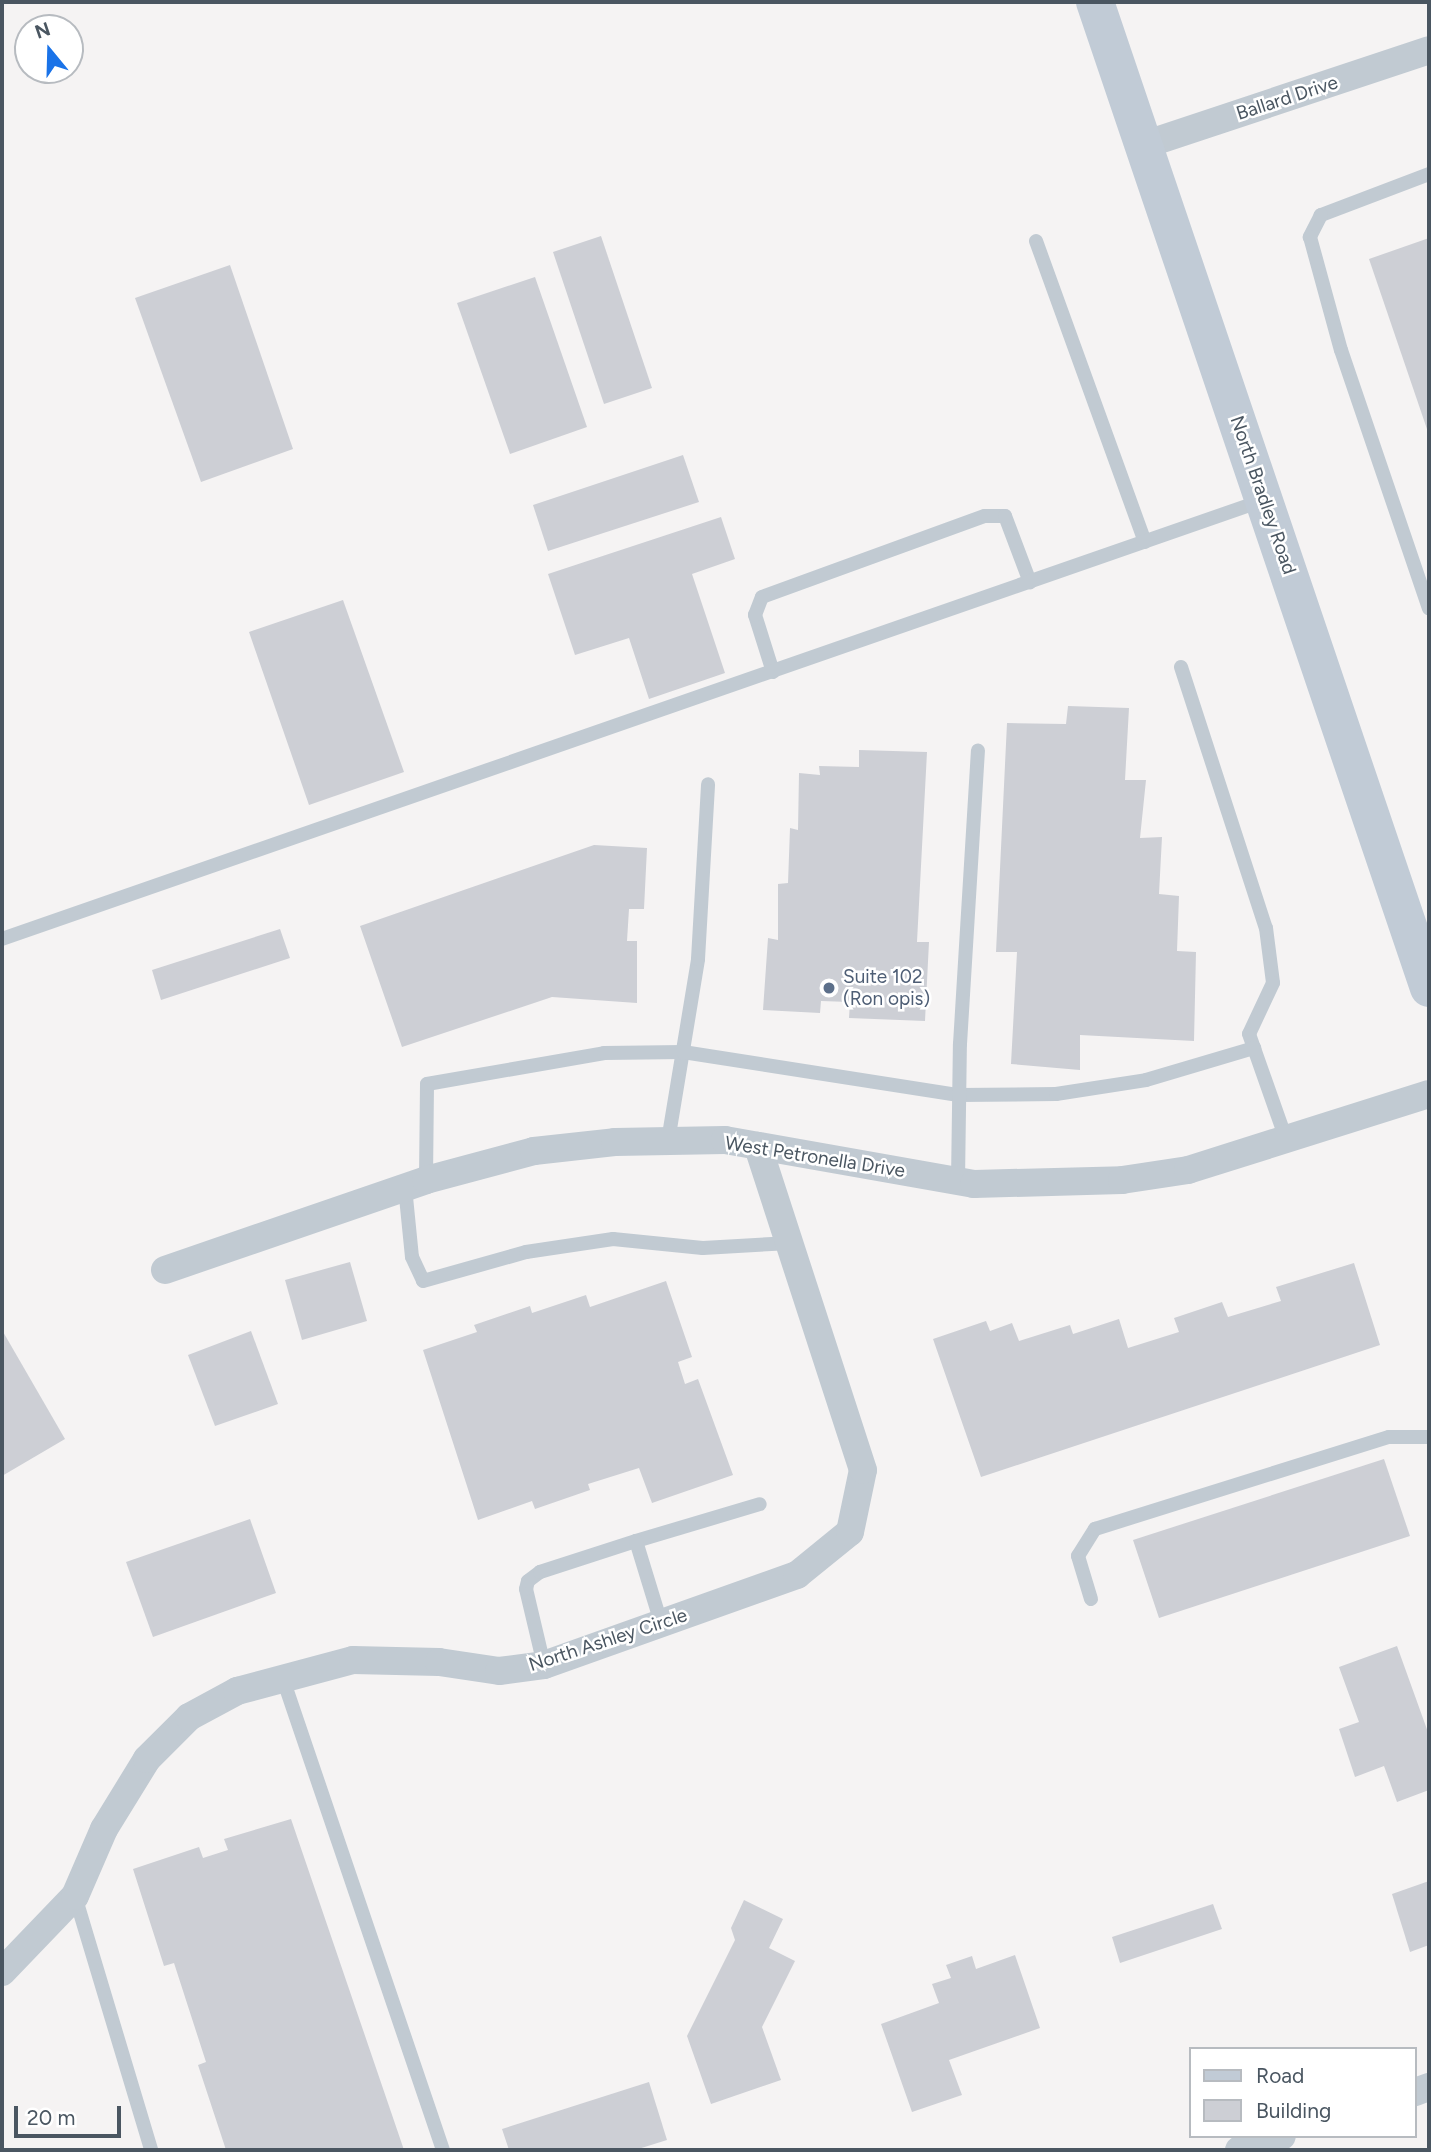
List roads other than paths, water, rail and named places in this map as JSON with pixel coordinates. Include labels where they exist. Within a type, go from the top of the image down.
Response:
[{"type":"street","name":"North Bradley Road","points":[[1095,2],[1429,988]]},
{"type":"street","name":"Ballard Drive","points":[[1144,145],[1429,50]]},
{"type":"street","name":"West Petronella Drive","points":[[165,1270],[415,1183],[534,1151],[668,1141],[725,1140],[958,1181],[1034,1185],[1122,1180],[1188,1170],[1429,1094]]},
{"type":"street","name":"North Ashley Circle","points":[[2,1972],[75,1896],[104,1829],[147,1759],[189,1717],[237,1691],[282,1676],[354,1660],[439,1662],[499,1671],[544,1665],[797,1575],[850,1532],[863,1470],[758,1146]]},
{"type":"street","points":[[1239,2150],[1276,2138]]},
{"type":"lane","points":[[1429,174],[1321,215],[1311,237],[1341,350],[1429,608]]},
{"type":"lane","points":[[1036,241],[1145,542]]},
{"type":"lane","points":[[2,939],[1265,500]]},
{"type":"lane","points":[[774,672],[755,615],[762,597],[985,516],[1005,516],[1030,582]]},
{"type":"lane","points":[[1181,667],[1266,928],[1273,983],[1249,1034],[1286,1139]]},
{"type":"lane","points":[[958,1181],[959,1094],[978,751]]},
{"type":"lane","points":[[668,1141],[698,959],[708,784]]},
{"type":"lane","points":[[790,1243],[703,1248],[612,1239],[526,1252],[424,1281],[412,1257],[415,1183],[427,1084],[604,1053],[683,1052],[959,1094],[1056,1094],[1133,1082],[1254,1048]]},
{"type":"lane","points":[[1091,1600],[1078,1556],[1095,1529],[1389,1437],[1429,1437]]},
{"type":"lane","points":[[544,1665],[527,1598],[528,1581],[540,1572],[760,1504]]},
{"type":"lane","points":[[636,1541],[661,1623]]},
{"type":"lane","points":[[282,1676],[443,2150]]},
{"type":"lane","points":[[75,1896],[151,2150]]},
{"type":"place","name":"Suite 102 (Ron opis)","points":[[829,988]]}]
